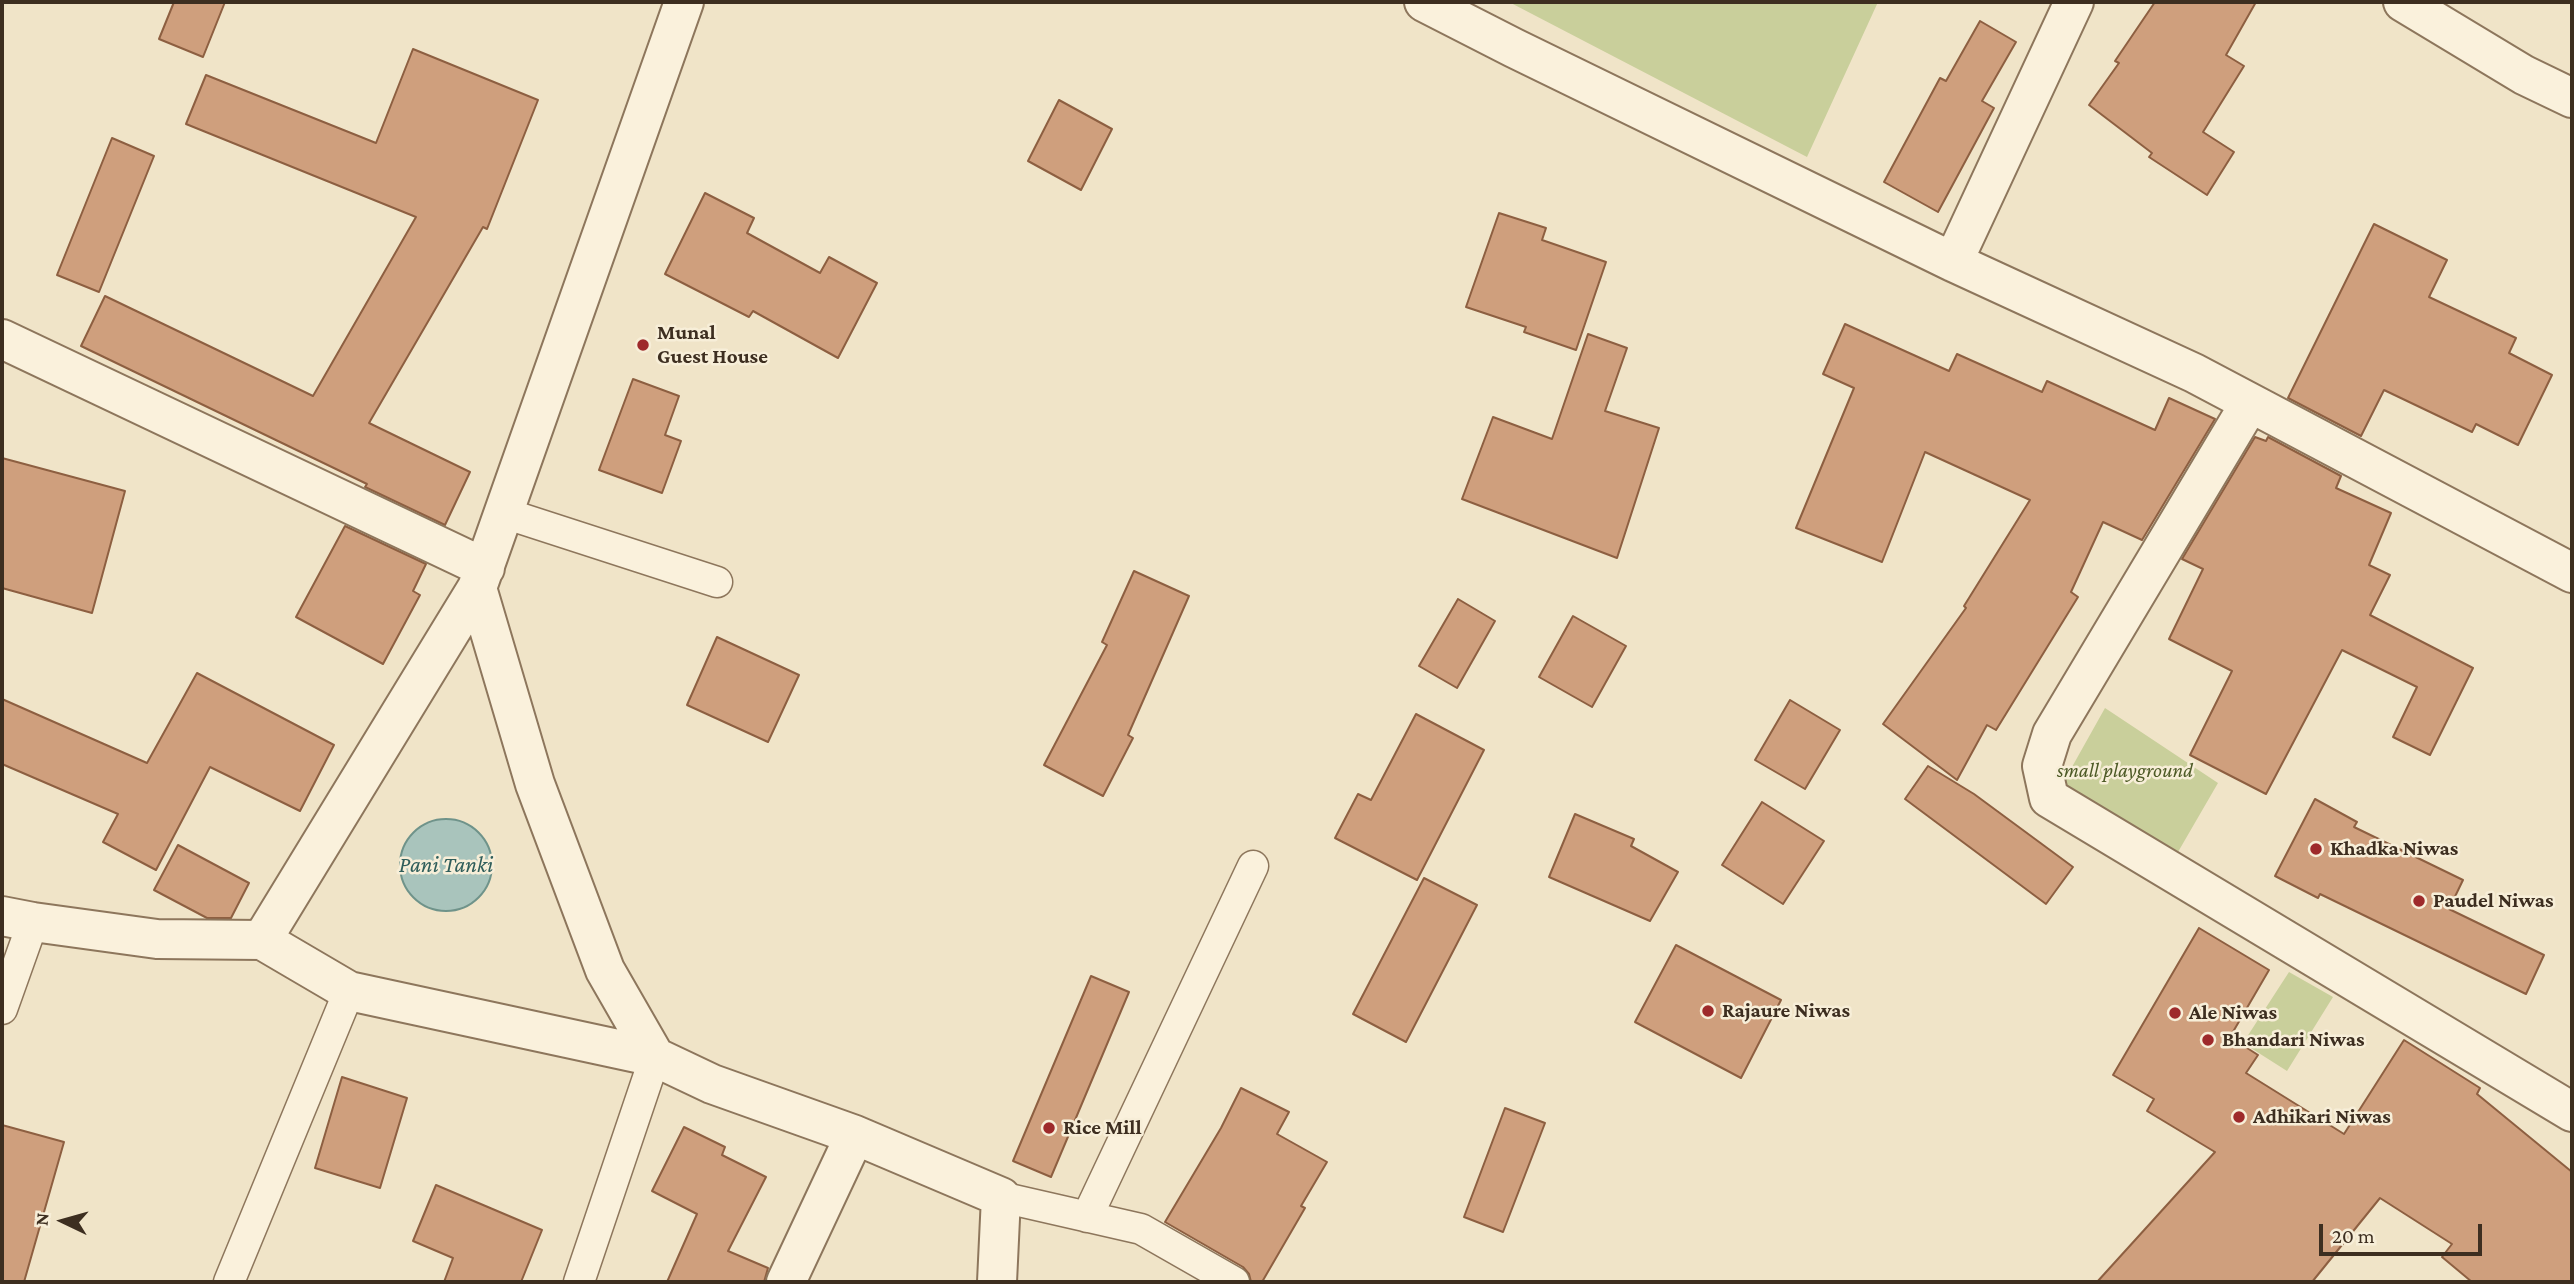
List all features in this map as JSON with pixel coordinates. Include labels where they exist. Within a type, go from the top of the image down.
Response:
[{"type":"street","points":[[262,940],[481,578],[684,2]]},
{"type":"street","points":[[1424,2],[1953,262],[2194,373],[2572,573]]},
{"type":"street","points":[[1953,262],[2074,2]]},
{"type":"street","points":[[2403,2],[2524,75],[2572,98]]},
{"type":"street","points":[[2,339],[481,578],[535,784],[605,970],[655,1057]]},
{"type":"street","points":[[2250,403],[2052,734],[2042,766],[2049,798],[2572,1112]]},
{"type":"street","points":[[18,919],[157,939],[262,940],[349,991],[655,1057],[712,1084],[855,1135],[1001,1197],[997,1282]]},
{"type":"street","points":[[786,1282],[855,1135]]},
{"type":"lane","points":[[504,513],[717,582]]},
{"type":"lane","points":[[1087,1217],[1253,866]]},
{"type":"lane","points":[[2,1009],[18,919]]},
{"type":"lane","points":[[229,1282],[349,991]]},
{"type":"lane","points":[[579,1282],[655,1057]]},
{"type":"lane","points":[[1001,1197],[1141,1230],[1234,1282]]},
{"type":"green space","points":[[1509,2],[1878,2],[1807,157]]},
{"type":"green space","name":"small playground","points":[[2105,708],[2218,783],[2178,852],[2063,783]]},
{"type":"green space","points":[[2289,972],[2333,997],[2287,1071],[2243,1043]]},
{"type":"water","name":"Pani Tanki","points":[[446,819],[464,823],[478,833],[488,847],[492,865],[488,883],[478,897],[464,907],[446,911],[428,907],[414,897],[404,883],[400,865],[404,847],[414,833],[428,823]]},
{"type":"building","points":[[174,2],[225,2],[203,57],[159,39]]},
{"type":"building","points":[[2155,2],[2256,2],[2226,55],[2244,66],[2203,132],[2234,152],[2207,195],[2149,157],[2152,153],[2089,105],[2119,63],[2115,61]]},
{"type":"building","points":[[1980,21],[2016,42],[1982,101],[1994,108],[1938,212],[1884,182],[1940,78],[1946,81]]},
{"type":"building","points":[[413,49],[538,100],[487,229],[483,227],[369,423],[470,472],[445,525],[365,487],[367,484],[81,346],[105,296],[313,396],[416,217],[186,124],[206,75],[376,143]]},
{"type":"building","points":[[1059,100],[1112,129],[1081,190],[1028,161]]},
{"type":"building","points":[[112,138],[154,156],[99,292],[57,275]]},
{"type":"building","points":[[705,193],[754,218],[747,233],[820,273],[829,257],[877,283],[838,358],[753,311],[749,317],[665,274]]},
{"type":"building","points":[[1499,213],[1546,228],[1542,240],[1606,262],[1576,350],[1524,332],[1526,327],[1466,307]]},
{"type":"building","points":[[2374,224],[2447,260],[2429,297],[2516,338],[2509,353],[2552,375],[2518,445],[2476,424],[2472,432],[2384,390],[2361,436],[2288,398]]},
{"type":"building","points":[[1845,324],[1949,371],[1957,354],[2042,392],[2047,381],[2155,430],[2169,398],[2215,419],[2142,540],[2103,522],[2071,592],[2078,597],[1996,730],[1987,725],[1957,780],[1883,724],[1966,608],[1964,606],[2030,500],[1925,452],[1882,562],[1796,528],[1854,388],[1823,374]]},
{"type":"building","points":[[1588,334],[1627,348],[1605,411],[1659,428],[1617,558],[1462,499],[1493,417],[1552,439]]},
{"type":"building","points":[[633,379],[679,396],[665,435],[681,441],[662,493],[599,470]]},
{"type":"building","points":[[2255,437],[2266,441],[2268,437],[2341,476],[2336,488],[2391,513],[2369,565],[2390,575],[2370,615],[2473,668],[2430,755],[2393,737],[2417,687],[2342,650],[2266,794],[2190,755],[2232,671],[2169,639],[2203,569],[2182,559]]},
{"type":"building","points":[[2,458],[125,491],[92,613],[2,588]]},
{"type":"building","points":[[345,526],[426,564],[413,591],[420,595],[383,664],[296,617]]},
{"type":"building","points":[[1134,571],[1189,596],[1128,735],[1133,738],[1103,796],[1044,765],[1107,645],[1102,642]]},
{"type":"building","points":[[1458,599],[1495,621],[1457,688],[1419,666]]},
{"type":"building","points":[[1573,616],[1626,646],[1592,707],[1539,677]]},
{"type":"building","points":[[717,637],[799,675],[768,742],[687,705]]},
{"type":"building","points":[[197,673],[334,745],[300,811],[210,767],[156,870],[103,842],[118,814],[2,764],[2,699],[147,763]]},
{"type":"building","points":[[1790,700],[1840,730],[1805,789],[1755,760]]},
{"type":"building","points":[[1416,714],[1484,750],[1417,880],[1335,838],[1358,794],[1371,800]]},
{"type":"building","points":[[1928,766],[1974,794],[2073,867],[2046,904],[1905,799]]},
{"type":"building","points":[[2315,799],[2357,822],[2354,827],[2463,880],[2449,909],[2544,955],[2526,994],[2320,894],[2318,898],[2275,876]]},
{"type":"building","points":[[1762,802],[1824,841],[1783,904],[1722,865]]},
{"type":"building","points":[[1575,814],[1634,839],[1631,846],[1678,872],[1650,921],[1549,877]]},
{"type":"building","points":[[178,845],[249,883],[231,918],[207,918],[154,890]]},
{"type":"building","points":[[1424,878],[1477,905],[1406,1042],[1353,1014]]},
{"type":"building","points":[[2199,928],[2269,970],[2230,1037],[2258,1055],[2246,1073],[2344,1134],[2404,1040],[2480,1088],[2477,1094],[2572,1172],[2572,1282],[2472,1282],[2442,1257],[2452,1244],[2380,1198],[2312,1282],[2097,1282],[2215,1152],[2147,1111],[2154,1099],[2113,1075]]},
{"type":"building","name":"Rajaure Niwas","points":[[1676,945],[1781,1000],[1741,1078],[1635,1022]]},
{"type":"building","points":[[1091,976],[1129,992],[1051,1177],[1013,1161]]},
{"type":"building","points":[[342,1077],[407,1098],[380,1188],[315,1168]]},
{"type":"building","points":[[1241,1088],[1289,1112],[1277,1134],[1327,1162],[1301,1206],[1305,1208],[1262,1282],[1251,1282],[1243,1267],[1165,1222],[1221,1128]]},
{"type":"building","points":[[1505,1108],[1545,1123],[1503,1232],[1464,1217]]},
{"type":"building","points":[[2,1125],[64,1142],[24,1282],[2,1282]]},
{"type":"building","points":[[684,1127],[725,1147],[722,1155],[766,1177],[728,1251],[768,1268],[764,1282],[667,1282],[697,1214],[652,1191]]},
{"type":"building","points":[[436,1185],[542,1230],[521,1282],[444,1282],[453,1258],[413,1241]]},
{"type":"place","name":"Munal Guest House","points":[[643,345]]},
{"type":"place","name":"Khadka Niwas","points":[[2316,849]]},
{"type":"place","name":"Paudel Niwas","points":[[2419,901]]},
{"type":"place","name":"Rajaure Niwas","points":[[1708,1011]]},
{"type":"place","name":"Ale Niwas","points":[[2175,1013]]},
{"type":"place","name":"Bhandari Niwas","points":[[2208,1040]]},
{"type":"place","name":"Adhikari Niwas","points":[[2239,1117]]},
{"type":"place","name":"Rice Mill","points":[[1049,1128]]}]
